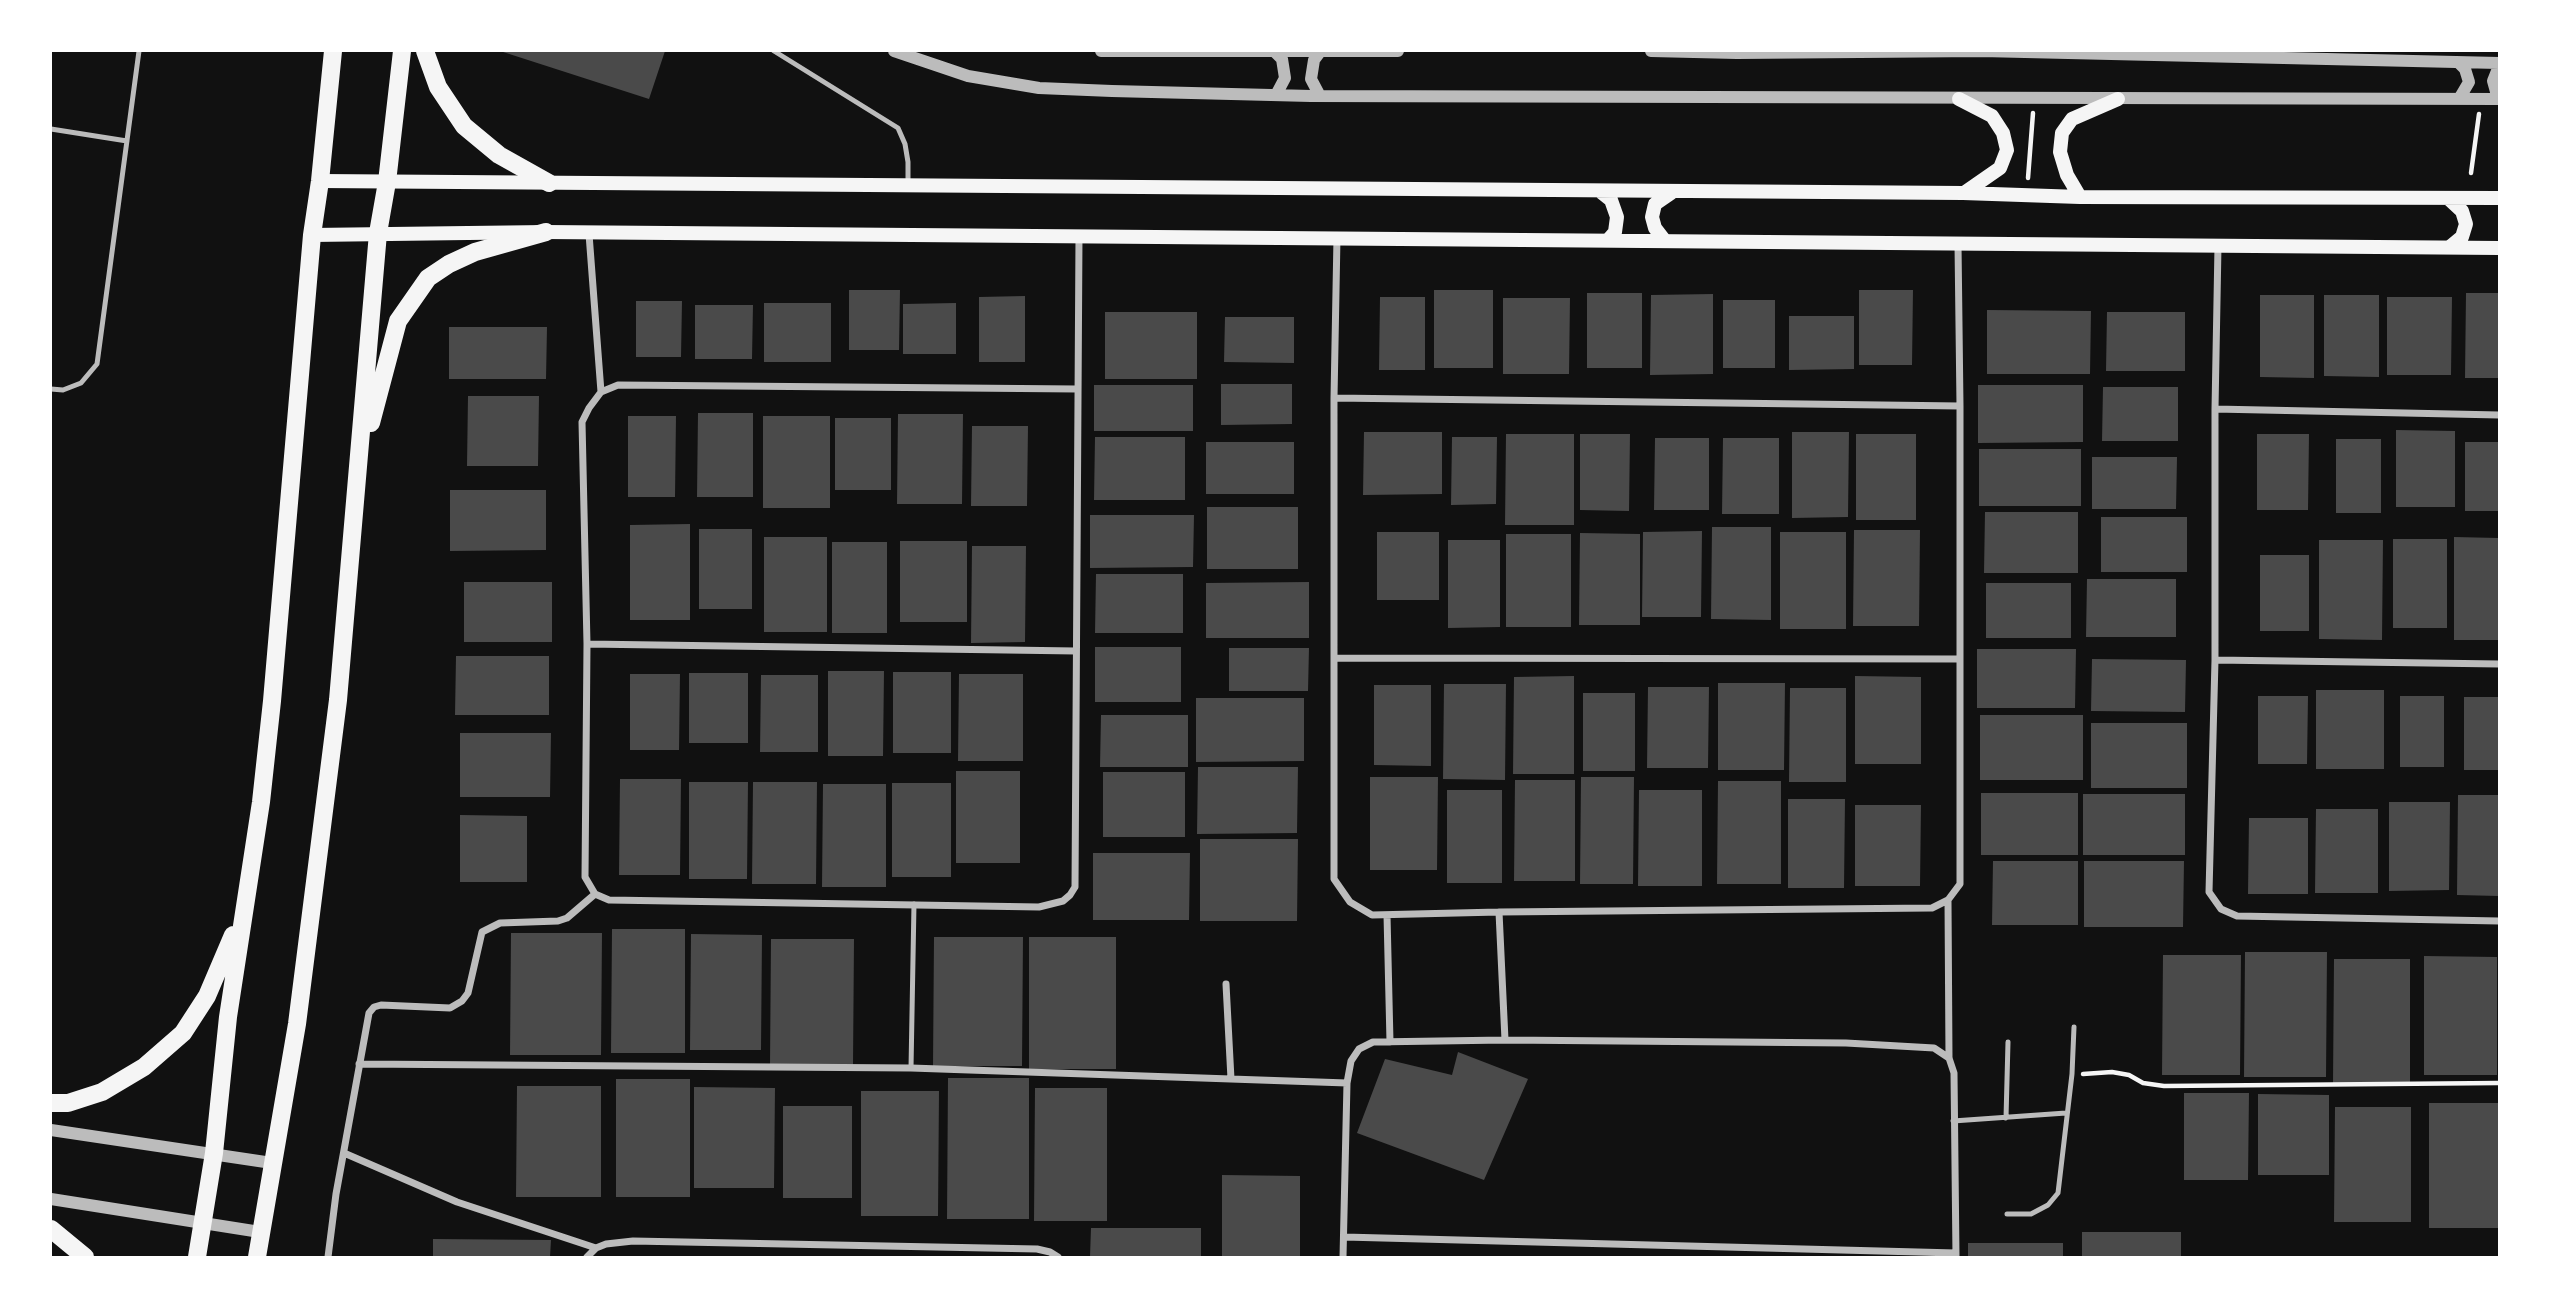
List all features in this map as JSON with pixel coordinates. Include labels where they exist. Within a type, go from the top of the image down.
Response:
[{"type":"main road","points":[[197,1257],[214,1153],[228,1017],[261,802],[312,235],[333,51]]},
{"type":"main road","points":[[257,1257],[297,1024],[338,700],[378,233],[387,181],[402,51]]},
{"type":"main road","points":[[425,51],[438,87],[464,126],[499,155],[549,183]]},
{"type":"main road","points":[[1959,99],[1992,116],[2003,133],[2007,150],[2000,168],[1963,193]]},
{"type":"main road","points":[[2080,197],[2067,175],[2060,152],[2062,133],[2072,119],[2118,99]]},
{"type":"main road","points":[[320,181],[1671,193],[1963,193],[2080,197],[2499,198]]},
{"type":"main road","points":[[1601,192],[1611,200],[1617,217],[1615,232],[1608,240]]},
{"type":"main road","points":[[1665,241],[1652,217],[1655,204],[1671,193]]},
{"type":"main road","points":[[2448,198],[2462,211],[2466,224],[2462,237],[2450,247]]},
{"type":"main road","points":[[312,235],[545,232],[2499,248]]},
{"type":"main road","points":[[356,485],[398,321],[428,278],[475,252],[545,232]]},
{"type":"main road","points":[[51,1103],[68,1103],[102,1092],[144,1067],[183,1033],[207,996],[232,940],[261,802]]},
{"type":"main road","points":[[51,1230],[85,1257]]},
{"type":"street","points":[[894,51],[968,76],[1039,88],[1320,96],[2499,99],[2493,81],[2499,65],[1982,51],[1651,51]]},
{"type":"street","points":[[1101,51],[1398,51]]},
{"type":"street","points":[[1275,52],[1282,59],[1285,78],[1276,95]]},
{"type":"street","points":[[1320,52],[1314,60],[1311,79],[1320,96]]},
{"type":"street","points":[[2459,63],[2469,82],[2459,99]]},
{"type":"street","points":[[589,234],[601,392]]},
{"type":"street","points":[[1077,389],[618,385],[601,392],[583,422],[587,644],[586,877],[595,894],[609,900],[1039,907],[1063,901],[1070,895],[1075,887],[1079,237]]},
{"type":"street","points":[[1337,237],[1334,398],[1334,879],[1350,902],[1372,915],[1931,908],[1948,900],[1960,884],[1958,244]]},
{"type":"street","points":[[2218,245],[2209,892],[2221,909],[2237,916],[2499,921]]},
{"type":"street","points":[[1334,398],[1960,406]]},
{"type":"street","points":[[2215,409],[2499,415]]},
{"type":"street","points":[[587,644],[1076,651]]},
{"type":"street","points":[[1334,658],[1960,659]]},
{"type":"street","points":[[2214,660],[2499,664]]},
{"type":"street","points":[[328,1257],[369,1013],[374,1007],[381,1005],[450,1008],[462,1001],[468,993],[482,932],[500,923],[558,921],[567,918],[595,894]]},
{"type":"street","points":[[1344,1237],[1956,1255],[1954,1073],[1949,1058],[1948,900]]},
{"type":"street","points":[[1499,912],[1505,1040]]},
{"type":"street","points":[[1387,915],[1390,1042]]},
{"type":"street","points":[[1226,984],[1231,1079]]},
{"type":"street","points":[[1343,1257],[1347,1083],[1351,1061],[1359,1049],[1373,1042],[1505,1040],[1846,1043],[1934,1048],[1949,1058]]},
{"type":"street","points":[[359,1064],[911,1068],[1347,1083]]},
{"type":"street","points":[[51,1130],[272,1163]]},
{"type":"street","points":[[344,1153],[457,1202],[596,1248]]},
{"type":"street","points":[[51,1199],[260,1232]]},
{"type":"street","points":[[587,1257],[596,1248],[606,1244],[633,1241],[1037,1249],[1058,1257]]},
{"type":"lane","points":[[51,389],[62,390],[81,383],[97,364],[139,51]]},
{"type":"lane","points":[[774,51],[898,128],[907,153],[908,186]]},
{"type":"lane","points":[[51,130],[127,141]]},
{"type":"lane","points":[[911,1068],[914,904]]},
{"type":"lane","points":[[2007,1214],[2031,1214],[2048,1205],[2058,1193],[2072,1074],[2074,1027]]},
{"type":"lane","points":[[2006,1118],[2008,1042]]},
{"type":"lane","points":[[1953,1121],[2066,1114]]},
{"type":"path","points":[[2027,195],[2034,99]]},
{"type":"path","points":[[2471,173],[2481,99]]},
{"type":"path","points":[[2072,1074],[2112,1072],[2129,1075],[2144,1083],[2164,1086],[2499,1083]]},
{"type":"building","points":[[500,51],[665,51],[649,99]]},
{"type":"building","points":[[849,290],[900,290],[899,350],[849,350]]},
{"type":"building","points":[[1434,290],[1493,290],[1493,368],[1434,368]]},
{"type":"building","points":[[1859,290],[1913,290],[1912,365],[1859,365]]},
{"type":"building","points":[[1587,293],[1642,293],[1642,368],[1587,368]]},
{"type":"building","points":[[2466,293],[2499,293],[2499,378],[2465,378]]},
{"type":"building","points":[[1713,294],[1713,374],[1650,375],[1651,295]]},
{"type":"building","points":[[2260,295],[2314,295],[2314,378],[2260,377]]},
{"type":"building","points":[[2324,295],[2379,295],[2379,377],[2324,376]]},
{"type":"building","points":[[1025,296],[1025,362],[979,362],[979,297]]},
{"type":"building","points":[[1380,297],[1425,297],[1425,370],[1379,370]]},
{"type":"building","points":[[2387,297],[2452,297],[2451,375],[2387,375]]},
{"type":"building","points":[[1503,298],[1570,298],[1569,374],[1503,374]]},
{"type":"building","points":[[1723,300],[1775,300],[1775,368],[1723,368]]},
{"type":"building","points":[[636,301],[682,301],[681,357],[636,357]]},
{"type":"building","points":[[764,303],[831,303],[831,362],[764,362]]},
{"type":"building","points":[[956,303],[956,354],[903,354],[903,304]]},
{"type":"building","points":[[695,305],[753,305],[752,359],[695,359]]},
{"type":"building","points":[[1987,310],[2091,311],[2090,374],[1987,374]]},
{"type":"building","points":[[1105,312],[1197,312],[1197,379],[1105,379]]},
{"type":"building","points":[[2107,312],[2185,312],[2185,371],[2106,371]]},
{"type":"building","points":[[1789,316],[1854,316],[1854,369],[1789,370]]},
{"type":"building","points":[[1225,317],[1294,317],[1294,363],[1224,362]]},
{"type":"building","points":[[449,327],[547,327],[546,379],[449,379]]},
{"type":"building","points":[[1221,384],[1292,384],[1292,424],[1221,425]]},
{"type":"building","points":[[1094,385],[1193,385],[1193,431],[1094,431]]},
{"type":"building","points":[[1978,385],[2083,385],[2083,442],[1978,443]]},
{"type":"building","points":[[2103,387],[2178,387],[2178,441],[2102,441]]},
{"type":"building","points":[[468,396],[539,396],[538,466],[467,466]]},
{"type":"building","points":[[698,413],[753,413],[753,497],[697,497]]},
{"type":"building","points":[[898,414],[963,414],[962,504],[897,504]]},
{"type":"building","points":[[628,416],[676,416],[675,497],[628,497]]},
{"type":"building","points":[[763,416],[830,416],[830,508],[763,508]]},
{"type":"building","points":[[835,418],[891,418],[891,490],[835,490]]},
{"type":"building","points":[[972,426],[1028,426],[1027,506],[971,506]]},
{"type":"building","points":[[2396,430],[2455,431],[2455,507],[2396,507]]},
{"type":"building","points":[[1364,432],[1442,432],[1442,494],[1363,495]]},
{"type":"building","points":[[1792,432],[1849,432],[1848,517],[1792,518]]},
{"type":"building","points":[[1506,434],[1574,434],[1574,525],[1505,525]]},
{"type":"building","points":[[1580,434],[1630,434],[1629,511],[1580,510]]},
{"type":"building","points":[[1856,434],[1916,434],[1916,520],[1856,520]]},
{"type":"building","points":[[2257,434],[2309,434],[2308,510],[2257,510]]},
{"type":"building","points":[[1095,437],[1185,437],[1185,500],[1094,500]]},
{"type":"building","points":[[1452,437],[1497,437],[1496,504],[1451,505]]},
{"type":"building","points":[[1655,438],[1709,438],[1709,510],[1654,510]]},
{"type":"building","points":[[1723,438],[1779,438],[1779,514],[1722,514]]},
{"type":"building","points":[[2336,439],[2381,439],[2381,513],[2336,513]]},
{"type":"building","points":[[1206,442],[1294,442],[1294,494],[1206,494]]},
{"type":"building","points":[[2465,442],[2499,442],[2499,511],[2465,511]]},
{"type":"building","points":[[1979,449],[2081,449],[2081,506],[1979,506]]},
{"type":"building","points":[[2092,457],[2177,457],[2176,509],[2092,509]]},
{"type":"building","points":[[450,490],[546,490],[546,550],[450,551]]},
{"type":"building","points":[[1207,507],[1298,507],[1298,569],[1207,569]]},
{"type":"building","points":[[1985,512],[2078,512],[2078,573],[1984,573]]},
{"type":"building","points":[[1090,515],[1194,515],[1193,567],[1090,568]]},
{"type":"building","points":[[2101,517],[2187,517],[2187,572],[2101,572]]},
{"type":"building","points":[[690,524],[690,620],[630,620],[630,525]]},
{"type":"building","points":[[1712,527],[1771,527],[1771,620],[1711,619]]},
{"type":"building","points":[[699,529],[752,529],[752,609],[699,609]]},
{"type":"building","points":[[1854,530],[1920,530],[1919,626],[1853,626]]},
{"type":"building","points":[[1702,531],[1701,617],[1642,617],[1643,532]]},
{"type":"building","points":[[1377,532],[1439,532],[1439,600],[1377,600]]},
{"type":"building","points":[[1780,532],[1846,532],[1846,629],[1780,629]]},
{"type":"building","points":[[1580,533],[1640,534],[1640,625],[1579,625]]},
{"type":"building","points":[[1506,534],[1571,534],[1571,627],[1506,627]]},
{"type":"building","points":[[764,537],[827,537],[827,632],[764,632]]},
{"type":"building","points":[[2454,537],[2499,538],[2499,640],[2454,640]]},
{"type":"building","points":[[2393,539],[2447,539],[2447,628],[2393,628]]},
{"type":"building","points":[[1448,540],[1500,540],[1500,627],[1448,628]]},
{"type":"building","points":[[2319,540],[2383,540],[2382,640],[2319,639]]},
{"type":"building","points":[[900,541],[967,541],[967,622],[900,622]]},
{"type":"building","points":[[832,542],[887,542],[887,633],[832,633]]},
{"type":"building","points":[[972,546],[1026,546],[1025,642],[971,643]]},
{"type":"building","points":[[2260,555],[2309,555],[2309,631],[2260,631]]},
{"type":"building","points":[[1096,574],[1183,574],[1183,633],[1095,633]]},
{"type":"building","points":[[2087,579],[2176,579],[2176,637],[2086,637]]},
{"type":"building","points":[[464,582],[552,582],[552,642],[464,642]]},
{"type":"building","points":[[1309,582],[1309,638],[1206,638],[1206,583]]},
{"type":"building","points":[[1986,583],[2071,583],[2071,638],[1986,638]]},
{"type":"building","points":[[1095,647],[1181,647],[1181,702],[1095,702]]},
{"type":"building","points":[[1229,648],[1309,648],[1308,691],[1229,691]]},
{"type":"building","points":[[1977,649],[2076,649],[2075,708],[1977,708]]},
{"type":"building","points":[[456,656],[549,656],[549,715],[455,715]]},
{"type":"building","points":[[2092,659],[2186,660],[2185,712],[2091,711]]},
{"type":"building","points":[[828,671],[884,671],[883,756],[828,756]]},
{"type":"building","points":[[893,672],[951,672],[951,753],[893,753]]},
{"type":"building","points":[[689,673],[748,673],[748,743],[689,743]]},
{"type":"building","points":[[630,674],[680,674],[679,750],[630,750]]},
{"type":"building","points":[[959,674],[1023,674],[1023,761],[958,761]]},
{"type":"building","points":[[761,675],[818,675],[818,752],[760,752]]},
{"type":"building","points":[[1574,676],[1574,774],[1513,774],[1514,677]]},
{"type":"building","points":[[1855,676],[1921,677],[1921,764],[1855,764]]},
{"type":"building","points":[[1718,683],[1785,683],[1784,770],[1718,770]]},
{"type":"building","points":[[1444,684],[1506,684],[1505,780],[1443,779]]},
{"type":"building","points":[[1374,685],[1431,685],[1431,766],[1374,765]]},
{"type":"building","points":[[1648,687],[1709,687],[1708,768],[1647,768]]},
{"type":"building","points":[[1790,688],[1846,688],[1846,782],[1789,782]]},
{"type":"building","points":[[2316,690],[2384,690],[2384,769],[2316,769]]},
{"type":"building","points":[[1583,693],[1635,693],[1635,771],[1583,771]]},
{"type":"building","points":[[2258,696],[2308,696],[2307,764],[2258,764]]},
{"type":"building","points":[[2400,696],[2444,696],[2444,767],[2400,767]]},
{"type":"building","points":[[2464,697],[2499,697],[2499,770],[2464,770]]},
{"type":"building","points":[[1196,698],[1304,698],[1304,761],[1196,762]]},
{"type":"building","points":[[1101,715],[1188,715],[1188,767],[1100,767]]},
{"type":"building","points":[[1980,715],[2083,715],[2083,780],[1980,780]]},
{"type":"building","points":[[2091,723],[2187,723],[2187,788],[2091,788]]},
{"type":"building","points":[[460,733],[551,733],[550,797],[460,797]]},
{"type":"building","points":[[1198,767],[1298,767],[1297,833],[1197,834]]},
{"type":"building","points":[[956,771],[1020,771],[1020,863],[956,863]]},
{"type":"building","points":[[1103,772],[1185,772],[1185,837],[1103,837]]},
{"type":"building","points":[[1370,777],[1438,777],[1437,870],[1370,870]]},
{"type":"building","points":[[1581,777],[1634,777],[1633,884],[1580,884]]},
{"type":"building","points":[[620,779],[681,779],[680,875],[619,875]]},
{"type":"building","points":[[1515,780],[1575,780],[1575,881],[1514,881]]},
{"type":"building","points":[[1718,781],[1781,781],[1781,884],[1717,884]]},
{"type":"building","points":[[689,782],[748,782],[747,879],[689,879]]},
{"type":"building","points":[[753,782],[817,782],[816,884],[752,884]]},
{"type":"building","points":[[892,783],[951,783],[951,877],[892,877]]},
{"type":"building","points":[[823,784],[886,784],[886,887],[822,887]]},
{"type":"building","points":[[1447,790],[1502,790],[1502,883],[1447,883]]},
{"type":"building","points":[[1639,790],[1702,790],[1702,886],[1638,886]]},
{"type":"building","points":[[1981,793],[2078,793],[2078,855],[1981,855]]},
{"type":"building","points":[[2083,794],[2185,794],[2185,855],[2083,855]]},
{"type":"building","points":[[2458,795],[2499,795],[2499,896],[2457,895]]},
{"type":"building","points":[[1788,799],[1845,799],[1844,888],[1788,888]]},
{"type":"building","points":[[2389,802],[2450,802],[2449,890],[2389,891]]},
{"type":"building","points":[[1855,805],[1921,805],[1920,886],[1855,886]]},
{"type":"building","points":[[2316,809],[2378,809],[2378,893],[2315,893]]},
{"type":"building","points":[[460,815],[527,816],[527,882],[460,882]]},
{"type":"building","points":[[2249,818],[2308,818],[2308,894],[2248,894]]},
{"type":"building","points":[[1200,839],[1298,839],[1297,921],[1200,921]]},
{"type":"building","points":[[1093,853],[1190,853],[1189,920],[1093,920]]},
{"type":"building","points":[[1993,861],[2078,861],[2078,925],[1992,925]]},
{"type":"building","points":[[2084,861],[2184,861],[2183,927],[2084,927]]},
{"type":"building","points":[[612,929],[685,929],[685,1053],[611,1053]]},
{"type":"building","points":[[511,933],[602,933],[601,1055],[510,1055]]},
{"type":"building","points":[[691,934],[762,935],[761,1050],[690,1050]]},
{"type":"building","points":[[934,937],[1023,937],[1022,1066],[933,1066]]},
{"type":"building","points":[[1029,937],[1116,937],[1116,1069],[1029,1069]]},
{"type":"building","points":[[771,939],[854,939],[853,1065],[770,1065]]},
{"type":"building","points":[[2245,952],[2327,952],[2326,1077],[2244,1077]]},
{"type":"building","points":[[2163,955],[2241,955],[2240,1075],[2162,1075]]},
{"type":"building","points":[[2424,956],[2497,957],[2497,1075],[2424,1075]]},
{"type":"building","points":[[2334,959],[2410,959],[2410,1083],[2333,1083]]},
{"type":"building","points":[[1458,1052],[1528,1079],[1484,1180],[1357,1133],[1385,1059],[1452,1075]]},
{"type":"building","points":[[948,1078],[1029,1078],[1029,1219],[947,1219]]},
{"type":"building","points":[[616,1079],[690,1079],[690,1197],[616,1197]]},
{"type":"building","points":[[517,1086],[601,1086],[601,1197],[516,1197]]},
{"type":"building","points":[[694,1087],[775,1088],[774,1188],[694,1188]]},
{"type":"building","points":[[1035,1088],[1107,1088],[1107,1221],[1034,1221]]},
{"type":"building","points":[[861,1091],[939,1091],[938,1216],[861,1216]]},
{"type":"building","points":[[2184,1093],[2249,1093],[2248,1180],[2184,1180]]},
{"type":"building","points":[[2258,1094],[2329,1095],[2329,1175],[2258,1175]]},
{"type":"building","points":[[2429,1103],[2499,1103],[2499,1228],[2429,1228]]},
{"type":"building","points":[[783,1106],[852,1106],[852,1198],[783,1198]]},
{"type":"building","points":[[2335,1107],[2411,1107],[2411,1222],[2334,1222]]},
{"type":"building","points":[[1222,1175],[1300,1176],[1300,1257],[1222,1257]]},
{"type":"building","points":[[1091,1228],[1201,1228],[1201,1257],[1090,1257]]},
{"type":"building","points":[[2082,1232],[2181,1232],[2181,1257],[2082,1257]]},
{"type":"building","points":[[433,1239],[551,1240],[550,1257],[433,1257]]},
{"type":"building","points":[[1968,1243],[2063,1243],[2063,1257],[1968,1257]]}]
